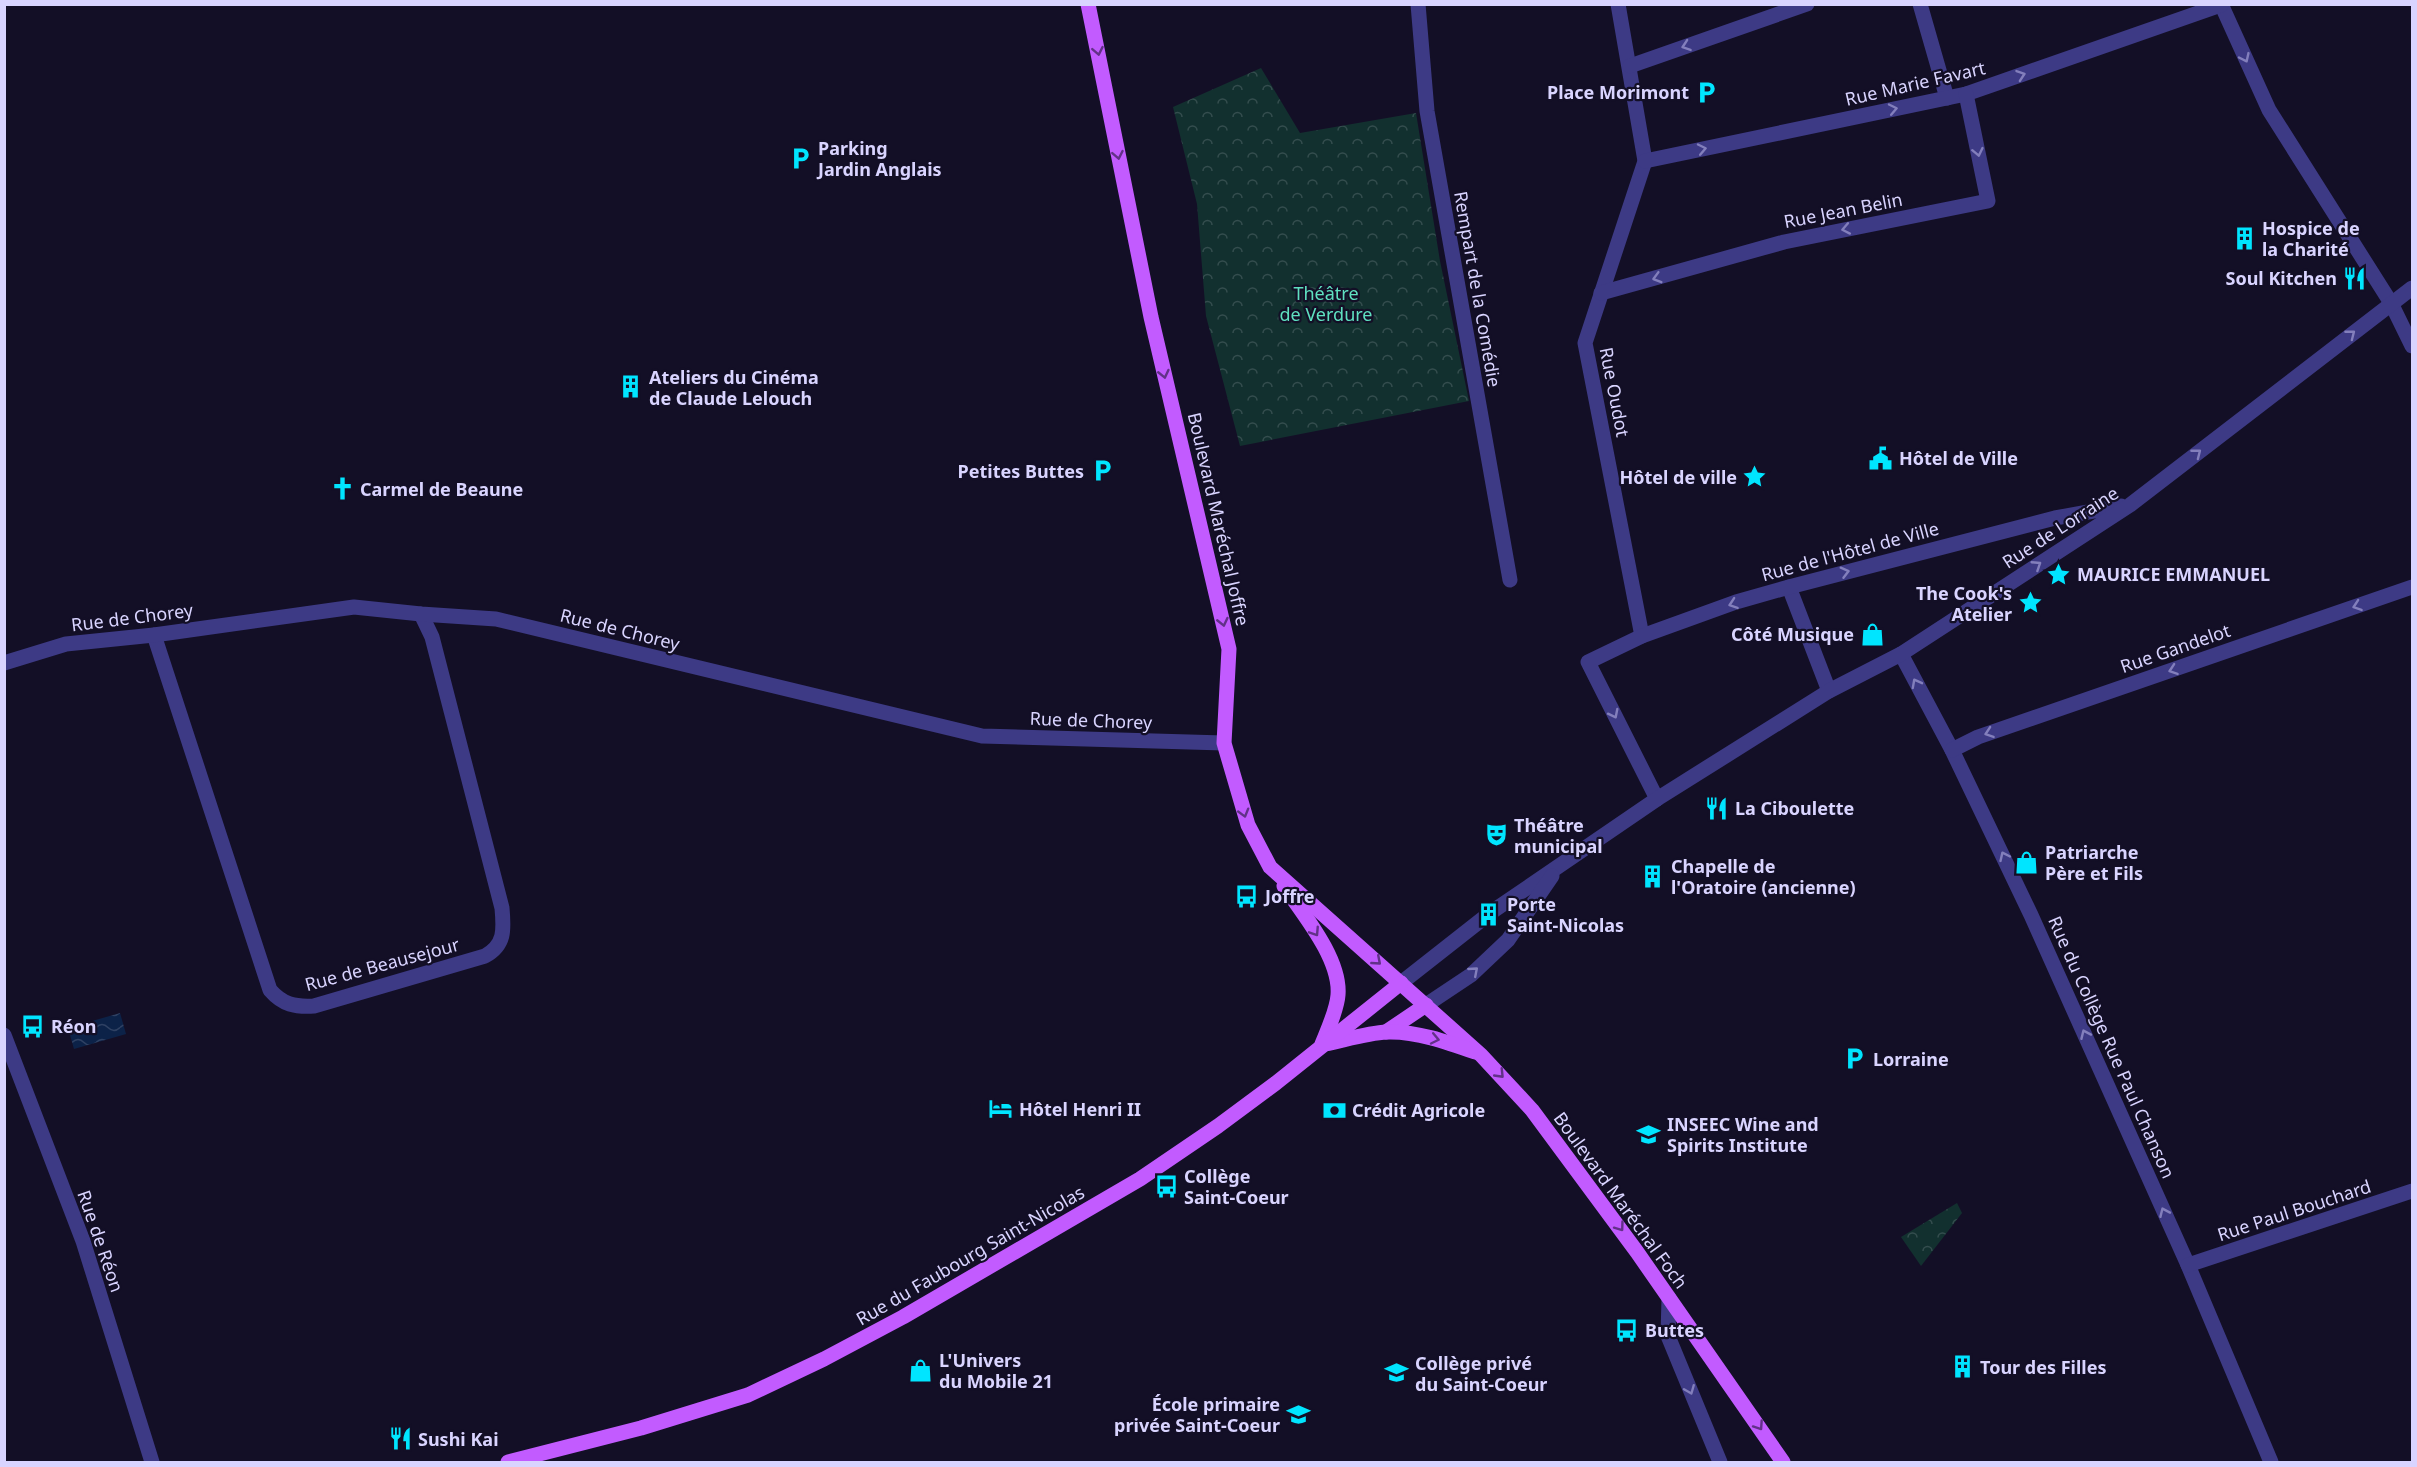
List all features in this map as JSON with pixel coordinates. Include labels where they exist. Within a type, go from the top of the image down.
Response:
[{"type":"main road","name":"Boulevard Maréchal Joffre","points":[[1088,4],[1151,317],[1230,649],[1224,743],[1248,825],[1270,867],[1401,983]]},
{"type":"main road","points":[[1270,867],[1319,939],[1335,973],[1339,996],[1322,1044]]},
{"type":"main road","name":"Boulevard Maréchal Foch","points":[[1401,983],[1481,1055],[1532,1110],[1610,1214],[1783,1462]]},
{"type":"main road","name":"Rue du Faubourg Saint-Nicolas","points":[[508,1462],[711,1407],[760,1390],[911,1313],[1140,1179],[1218,1126],[1401,983]]},
{"type":"main road","points":[[1386,1032],[1426,1005]]},
{"type":"main road","points":[[1322,1044],[1386,1032],[1413,1034],[1481,1055]]},
{"type":"street","name":"Rempart de la Comédie","points":[[1418,4],[1426,111],[1510,580]]},
{"type":"street","points":[[1618,4],[1645,161]]},
{"type":"street","points":[[1629,66],[1808,4]]},
{"type":"street","points":[[1920,4],[1947,98]]},
{"type":"street","points":[[2221,5],[2269,110],[2391,303],[2412,346]]},
{"type":"street","name":"Rue Marie Favart","points":[[1645,161],[1966,94],[2221,5]]},
{"type":"street","name":"Rue Jean Belin","points":[[1601,293],[1784,242],[1988,201],[1966,94]]},
{"type":"street","name":"Rue Oudot","points":[[1642,636],[1585,343],[1645,161]]},
{"type":"street","name":"Rue de Lorraine","points":[[1401,983],[1489,914],[1657,799],[1829,691],[1900,654],[2130,505],[2412,288]]},
{"type":"street","name":"Rue de l'Hôtel de Ville","points":[[1657,799],[1588,662],[1642,636],[1736,602],[2055,518],[2130,505]]},
{"type":"street","points":[[1789,587],[1829,691]]},
{"type":"street","name":"Rue Gandelot","points":[[1952,750],[1978,737],[2412,587]]},
{"type":"street","name":"Rue de Chorey","points":[[4,663],[66,644],[154,635],[354,607],[496,619],[982,736],[1224,743]]},
{"type":"street","name":"Rue de Beausejour","points":[[154,635],[270,990],[287,1004],[300,1007],[314,1006],[484,956],[493,952],[503,938],[502,908],[432,637],[421,614]]},
{"type":"street","name":"Rue du Collège Rue Paul Chanson","points":[[1900,654],[1952,750],[2031,915],[2188,1265],[2271,1462]]},
{"type":"street","name":"Rue de Lorraine","points":[[1426,1005],[1471,975],[1508,940],[1558,867]]},
{"type":"street","name":"Rue de Réon","points":[[4,1035],[83,1241],[152,1462]]},
{"type":"street","name":"Rue Paul Bouchard","points":[[2188,1265],[2412,1191]]},
{"type":"street","points":[[1669,1298],[1668,1336],[1720,1462]]},
{"type":"green space","name":"Théâtre de Verdure","points":[[1261,68],[1300,133],[1416,113],[1440,261],[1469,401],[1240,446],[1206,316],[1197,204],[1173,107]]},
{"type":"green space","points":[[1957,1203],[1962,1213],[1921,1266],[1901,1237]]},
{"type":"water","points":[[120,1013],[126,1034],[74,1049],[68,1028]]},
{"type":"place","name":"Place Morimont","points":[[1707,92]]},
{"type":"place","name":"Parking Jardin Anglais","points":[[800,158]]},
{"type":"place","name":"Hospice de la Charité","points":[[2244,238]]},
{"type":"place","name":"Soul Kitchen","points":[[2355,278]]},
{"type":"place","name":"Ateliers du Cinéma de Claude Lelouch","points":[[631,387]]},
{"type":"place","name":"Hôtel de Ville","points":[[1881,458]]},
{"type":"place","name":"Petites Buttes","points":[[1102,471]]},
{"type":"place","name":"Hôtel de ville","points":[[1755,477]]},
{"type":"place","name":"Carmel de Beaune","points":[[342,489]]},
{"type":"place","name":"MAURICE EMMANUEL","points":[[2059,574]]},
{"type":"place","name":"The Cook's Atelier","points":[[2030,603]]},
{"type":"place","name":"Côté Musique","points":[[1872,634]]},
{"type":"place","name":"La Ciboulette","points":[[1717,808]]},
{"type":"place","name":"Théâtre municipal","points":[[1496,835]]},
{"type":"place","name":"Patriarche Père et Fils","points":[[2027,862]]},
{"type":"place","name":"Chapelle de l'Oratoire (ancienne)","points":[[1653,876]]},
{"type":"place","name":"Joffre","points":[[1247,896]]},
{"type":"place","name":"Porte Saint-Nicolas","points":[[1489,914]]},
{"type":"place","name":"Réon","points":[[33,1026]]},
{"type":"place","name":"Lorraine","points":[[1855,1059]]},
{"type":"place","name":"Hôtel Henri II","points":[[1001,1109]]},
{"type":"place","name":"Crédit Agricole","points":[[1334,1110]]},
{"type":"place","name":"INSEEC Wine and Spirits Institute","points":[[1649,1134]]},
{"type":"place","name":"Collège Saint-Coeur","points":[[1166,1186]]},
{"type":"place","name":"Buttes","points":[[1627,1330]]},
{"type":"place","name":"Tour des Filles","points":[[1962,1367]]},
{"type":"place","name":"L'Univers du Mobile 21","points":[[921,1370]]},
{"type":"place","name":"Collège privé du Saint-Coeur","points":[[1397,1373]]},
{"type":"place","name":"École primaire privée Saint-Coeur","points":[[1298,1414]]},
{"type":"place","name":"Sushi Kai","points":[[400,1439]]}]
